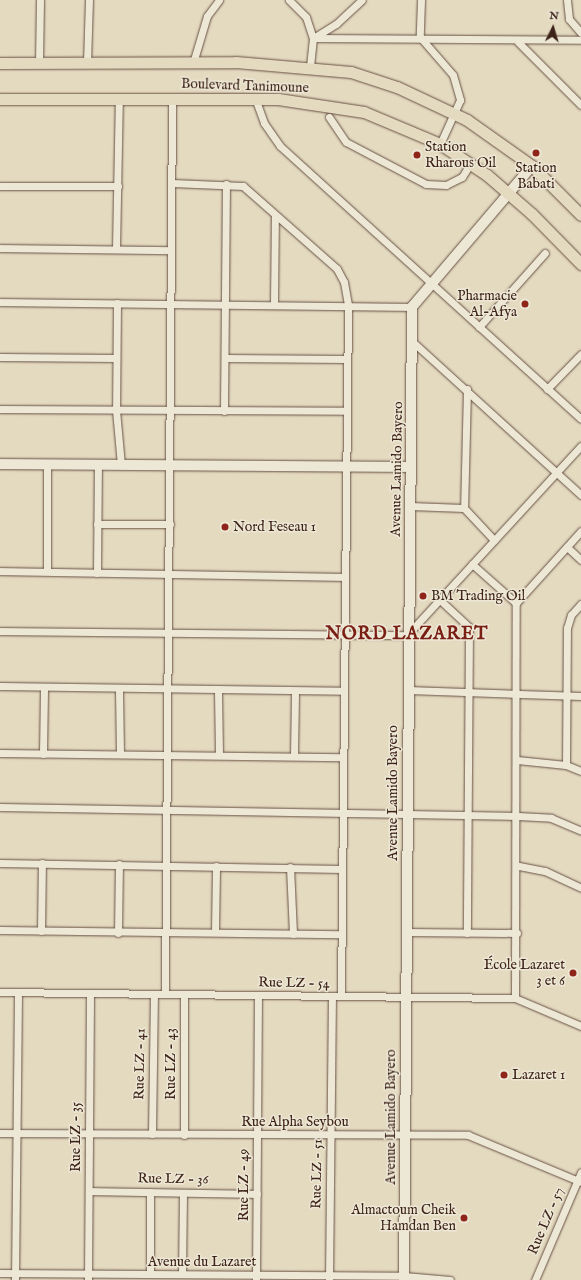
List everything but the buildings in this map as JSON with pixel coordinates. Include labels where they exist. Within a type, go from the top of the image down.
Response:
[{"type":"main road","name":"Boulevard Tanimoune","points":[[0,63],[311,62],[351,72],[390,84],[456,114],[496,138],[532,166],[580,212]]},
{"type":"main road","name":"Boulevard Tanimoune","points":[[0,98],[255,98],[350,108],[404,126],[440,144],[470,164],[509,192],[581,264]]},
{"type":"street","points":[[39,63],[40,0]]},
{"type":"street","points":[[87,63],[89,0]]},
{"type":"street","points":[[193,62],[207,16],[219,0]]},
{"type":"street","points":[[290,0],[306,17],[313,42],[311,62]]},
{"type":"street","points":[[313,42],[329,30],[362,0]]},
{"type":"street","points":[[421,0],[420,37],[453,75],[460,100],[456,114],[440,144]]},
{"type":"street","points":[[567,0],[569,20],[581,33]]},
{"type":"street","points":[[313,42],[420,37],[518,42],[581,40]]},
{"type":"street","points":[[518,42],[581,105]]},
{"type":"street","points":[[116,249],[119,98]]},
{"type":"street","points":[[165,994],[169,755],[168,691],[171,466],[170,303],[172,98]]},
{"type":"street","points":[[255,98],[264,123],[280,146],[430,284],[581,419]]},
{"type":"street","points":[[329,117],[346,142],[426,184],[446,185],[462,177],[470,164]]},
{"type":"street","points":[[0,302],[274,304],[412,307],[532,166]]},
{"type":"street","points":[[172,184],[226,184],[243,186],[338,269],[344,278],[348,305],[344,577],[341,996]]},
{"type":"street","points":[[224,411],[226,184]]},
{"type":"street","points":[[0,186],[118,186]]},
{"type":"street","points":[[274,304],[275,215]]},
{"type":"street","points":[[0,248],[171,250]]},
{"type":"street","points":[[479,327],[545,253]]},
{"type":"street","points":[[117,303],[116,410],[120,465]]},
{"type":"street","name":"Avenue Lamido Bayero","points":[[404,1278],[408,690],[407,635],[414,343],[412,307]]},
{"type":"street","points":[[414,343],[467,389],[581,495]]},
{"type":"street","points":[[547,388],[581,354]]},
{"type":"street","points":[[0,357],[116,358]]},
{"type":"street","points":[[225,358],[347,359]]},
{"type":"street","points":[[467,389],[464,508],[494,540]]},
{"type":"street","points":[[0,408],[347,411]]},
{"type":"street","points":[[0,631],[407,635],[581,446]]},
{"type":"street","points":[[0,464],[410,467]]},
{"type":"street","points":[[47,464],[47,571]]},
{"type":"street","points":[[97,573],[98,465]]},
{"type":"street","points":[[410,506],[464,508]]},
{"type":"street","points":[[98,524],[170,524]]},
{"type":"street","points":[[516,998],[519,866],[516,603],[581,531]]},
{"type":"street","points":[[567,547],[581,560]]},
{"type":"street","points":[[472,564],[516,603]]},
{"type":"street","points":[[0,571],[344,577]]},
{"type":"street","points":[[440,600],[469,627],[467,933]]},
{"type":"street","points":[[566,765],[567,628],[581,604]]},
{"type":"street","points":[[0,686],[168,691],[343,691]]},
{"type":"street","points":[[43,754],[44,688]]},
{"type":"street","points":[[119,690],[120,753]]},
{"type":"street","points":[[408,690],[581,696]]},
{"type":"street","points":[[218,691],[219,754]]},
{"type":"street","points":[[294,756],[295,691]]},
{"type":"street","points":[[0,753],[120,753],[169,755],[219,754],[343,757]]},
{"type":"street","points":[[517,760],[566,765],[581,771]]},
{"type":"street","points":[[0,807],[168,812],[342,815],[468,814],[518,816],[551,818],[581,831]]},
{"type":"street","points":[[0,863],[166,864],[342,869]]},
{"type":"street","points":[[41,930],[42,863]]},
{"type":"street","points":[[118,933],[119,864]]},
{"type":"street","points":[[215,932],[216,866]]},
{"type":"street","points":[[519,866],[545,871],[581,888]]},
{"type":"street","points":[[290,867],[293,934]]},
{"type":"street","points":[[0,930],[118,933],[215,932],[341,934]]},
{"type":"street","points":[[406,932],[517,933]]},
{"type":"street","name":"Rue LZ - 54","points":[[0,992],[516,998],[581,1026]]},
{"type":"street","points":[[15,1277],[18,992]]},
{"type":"street","name":"Rue LZ - 35","points":[[88,1277],[90,993]]},
{"type":"street","name":"Rue LZ - 41","points":[[152,1134],[154,994]]},
{"type":"street","name":"Rue LZ - 43","points":[[184,994],[184,1135]]},
{"type":"street","name":"Rue LZ - 49","points":[[256,1277],[258,995]]},
{"type":"street","name":"Rue LZ - 51","points":[[329,1278],[332,996]]},
{"type":"street","name":"Rue Alpha Seybou","points":[[0,1133],[474,1136],[579,1181]]},
{"type":"street","name":"Rue LZ - 57","points":[[536,1280],[579,1181],[581,1172]]},
{"type":"street","name":"Rue LZ - 36","points":[[89,1190],[257,1194]]},
{"type":"street","points":[[150,1192],[150,1274]]},
{"type":"street","points":[[182,1274],[183,1193]]},
{"type":"street","name":"Avenue du Lazaret","points":[[0,1273],[15,1277],[88,1277],[182,1274],[256,1277],[404,1278],[450,1280]]},
{"type":"place","name":"Station Babati","points":[[536,153]]},
{"type":"place","name":"Station Rharous Oil","points":[[417,155]]},
{"type":"place","name":"Pharmacie Al-Afya","points":[[525,304]]},
{"type":"place","name":"Nord Feseau 1","points":[[225,527]]},
{"type":"place","name":"BM Trading Oil","points":[[423,596]]},
{"type":"place","name":"École Lazaret 3 et 6","points":[[573,973]]},
{"type":"place","name":"Lazaret 1","points":[[504,1075]]},
{"type":"place","name":"Almactoum Cheik Hamdan Ben","points":[[464,1218]]},
{"type":"district","name":"NORD LAZARET","points":[[407,635]]}]
